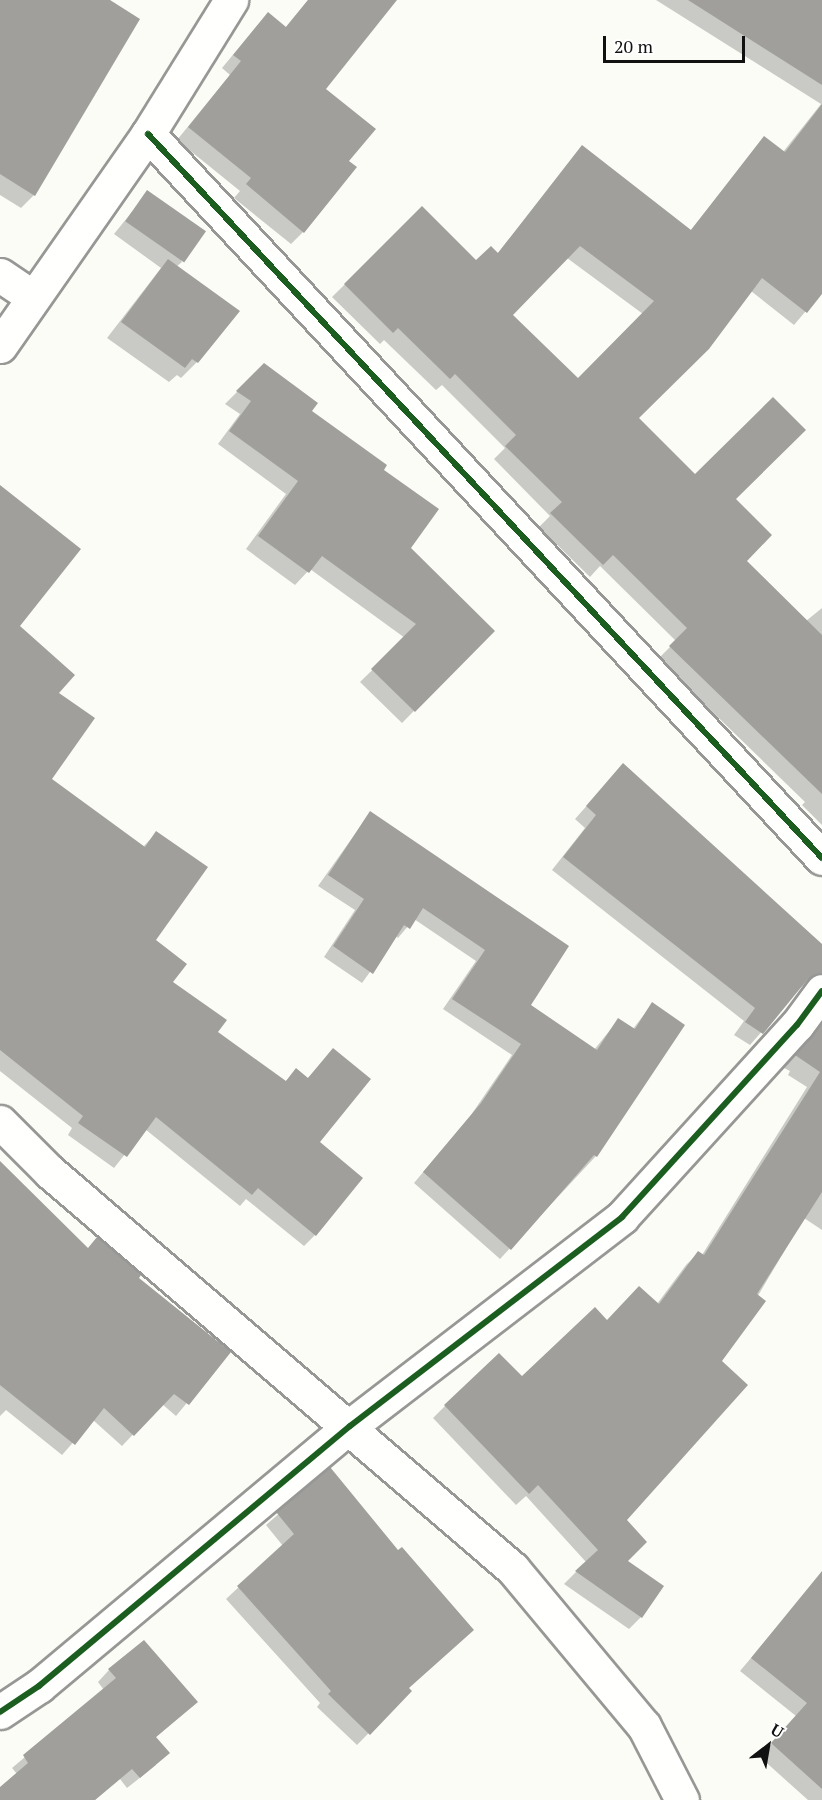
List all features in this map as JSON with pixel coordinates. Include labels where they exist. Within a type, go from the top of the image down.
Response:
[{"type":"street","points":[[0,346],[31,296],[148,134],[231,0]]},
{"type":"street","points":[[148,134],[822,858]]},
{"type":"street","points":[[0,275],[31,296]]},
{"type":"street","points":[[0,1712],[39,1686],[351,1426],[622,1217],[797,1025],[822,992]]},
{"type":"street","points":[[0,1122],[50,1172],[351,1426],[513,1569],[644,1726],[682,1800]]},
{"type":"building","points":[[0,0],[110,0],[140,19],[35,196],[0,174]]},
{"type":"building","points":[[308,0],[397,0],[326,89],[376,129],[349,161],[357,167],[304,233],[246,184],[251,178],[188,127],[241,61],[233,55],[268,12],[286,27]]},
{"type":"building","points":[[688,0],[822,0],[822,85]]},
{"type":"building","points":[[822,104],[822,294],[807,313],[762,278],[709,349],[639,418],[695,474],[773,397],[806,430],[736,499],[772,535],[747,561],[822,635],[822,794],[669,646],[687,628],[613,555],[603,565],[550,513],[562,502],[505,446],[516,435],[455,374],[450,379],[398,328],[393,333],[344,284],[422,206],[476,260],[491,246],[498,253],[582,145],[691,230],[764,136],[785,152]],"holes":[[[580,246],[654,301],[578,378],[513,315]]]},
{"type":"building","points":[[147,190],[206,231],[184,262],[125,221]]},
{"type":"building","points":[[168,259],[240,311],[198,363],[192,359],[185,368],[121,322]]},
{"type":"building","points":[[264,363],[318,403],[312,411],[387,465],[384,470],[439,509],[411,548],[495,631],[415,712],[371,669],[416,624],[322,556],[309,573],[258,536],[298,481],[229,431],[251,401],[236,391]]},
{"type":"building","points":[[0,485],[81,549],[20,626],[75,675],[59,693],[95,718],[52,779],[145,847],[156,831],[208,867],[156,940],[187,964],[173,982],[227,1020],[218,1032],[286,1081],[296,1068],[308,1078],[333,1048],[371,1079],[320,1142],[363,1178],[316,1236],[258,1188],[252,1195],[156,1117],[127,1157],[78,1123],[83,1116],[0,1050]]},
{"type":"building","points":[[623,763],[822,944],[822,973],[807,980],[763,1034],[745,1022],[755,1008],[563,857],[596,815],[586,806]]},
{"type":"building","points":[[370,811],[569,946],[531,1005],[597,1050],[618,1018],[635,1029],[652,1002],[685,1025],[597,1157],[594,1155],[511,1250],[423,1172],[481,1103],[521,1044],[452,999],[485,950],[423,908],[410,929],[404,925],[373,974],[333,946],[364,899],[328,875]]},
{"type":"building","points":[[822,1023],[822,1192],[757,1294],[766,1301],[722,1361],[748,1385],[627,1520],[647,1542],[628,1561],[664,1586],[642,1618],[575,1571],[598,1550],[538,1485],[529,1494],[444,1405],[499,1353],[522,1376],[595,1307],[607,1320],[639,1286],[659,1304],[698,1251],[704,1255],[820,1072],[795,1055]]},
{"type":"building","points":[[0,1161],[88,1248],[97,1237],[141,1275],[139,1278],[231,1352],[189,1405],[174,1394],[134,1436],[104,1408],[75,1445],[0,1385]]},
{"type":"building","points":[[330,1467],[398,1550],[402,1547],[474,1630],[409,1688],[412,1691],[370,1735],[328,1694],[331,1691],[237,1586],[294,1534],[276,1512]]},
{"type":"building","points":[[822,1571],[822,1789],[771,1743],[807,1703],[751,1658]]},
{"type":"building","points":[[144,1640],[198,1702],[156,1737],[170,1753],[140,1778],[132,1769],[95,1800],[0,1800],[0,1787],[28,1763],[23,1755],[116,1678],[108,1669]]},
{"type":"cycle path","points":[[148,134],[822,858]]},
{"type":"cycle path","points":[[0,1712],[39,1686],[350,1426],[622,1217],[797,1025],[822,991]]}]
